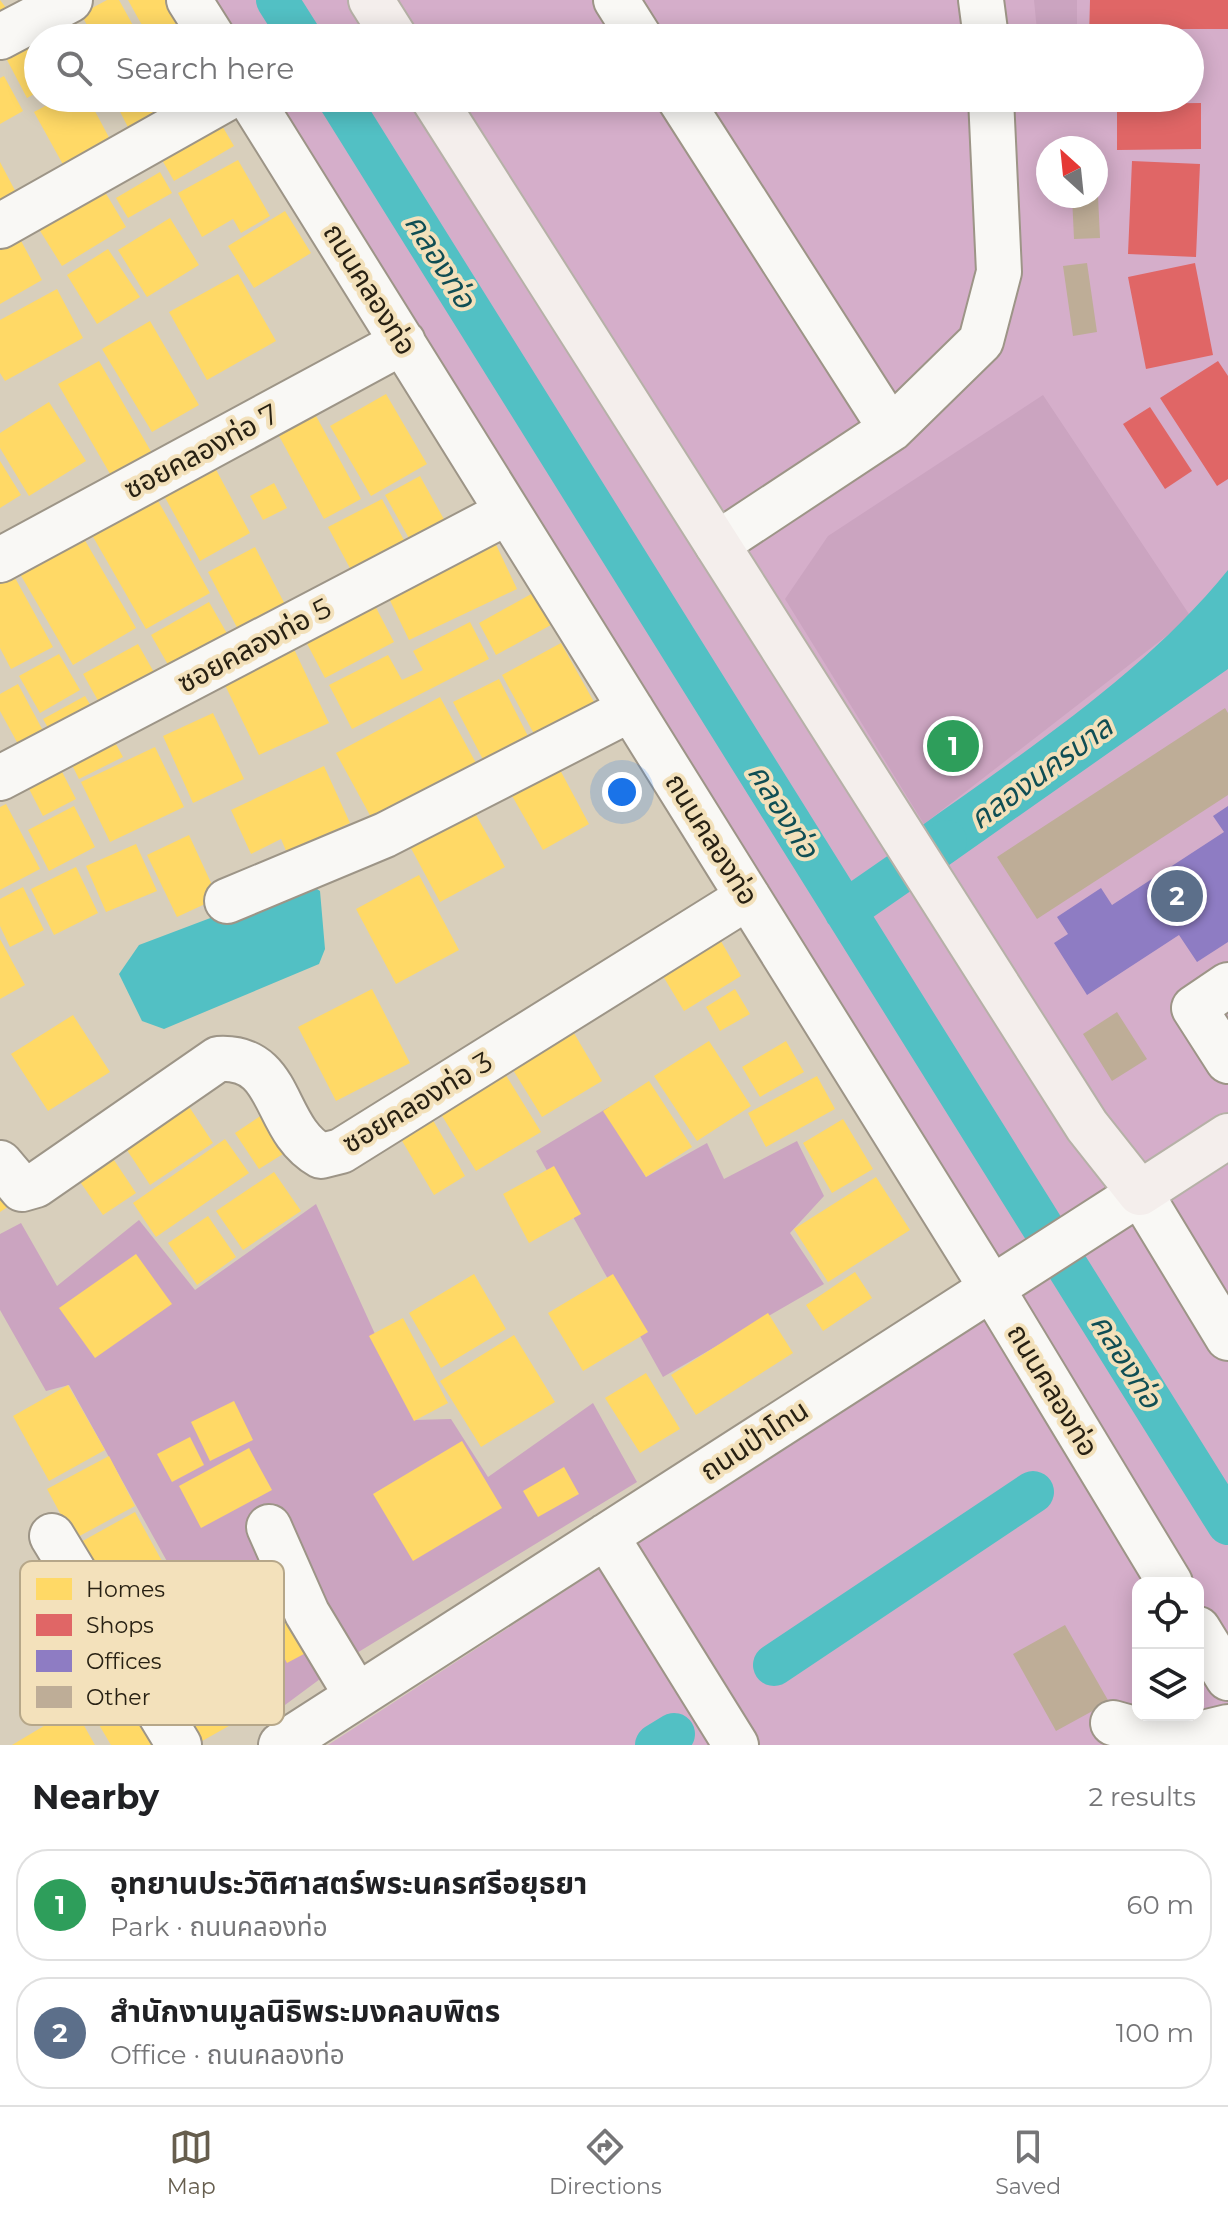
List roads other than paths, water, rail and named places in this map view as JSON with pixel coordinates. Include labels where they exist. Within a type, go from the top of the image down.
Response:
[{"type":"main road","points":[[371,0],[386,24]]},
{"type":"main road","points":[[442,112],[1087,1126],[1123,1204]]},
{"type":"main road","name":"ถนนป่าโทน","points":[[1123,1204],[1228,1136]]},
{"type":"street","points":[[25,24],[70,0]]},
{"type":"street","points":[[189,0],[204,24]]},
{"type":"street","points":[[616,0],[631,24]]},
{"type":"street","points":[[981,0],[984,24]]},
{"type":"street","points":[[0,37],[24,24]]},
{"type":"street","points":[[0,226],[202,112]]},
{"type":"street","name":"ถนนคลองท่อ","points":[[259,112],[748,897],[1000,1282],[1167,1577]]},
{"type":"street","points":[[688,112],[891,429]]},
{"type":"street","points":[[717,544],[891,429],[981,341],[999,272],[992,112]]},
{"type":"street","name":"ซอยคลองท่อ 7","points":[[0,560],[403,342]]},
{"type":"street","name":"ซอยคลองท่อ 5","points":[[0,778],[508,512]]},
{"type":"street","points":[[227,901],[385,835],[631,709]]},
{"type":"street","name":"ซอยคลองท่อ 3","points":[[18,1174],[218,1059],[237,1058],[260,1069],[302,1145],[321,1156],[341,1151],[748,897]]},
{"type":"street","points":[[1228,985],[1194,1008],[1228,1061]]},
{"type":"street","points":[[1123,1204],[1228,1338]]},
{"type":"street","name":"ถนนป่าโทน","points":[[281,1745],[1123,1204]]},
{"type":"street","points":[[269,1527],[307,1613],[357,1696]]},
{"type":"street","points":[[52,1536],[67,1561]]},
{"type":"street","points":[[606,1536],[736,1745]]},
{"type":"street","points":[[1204,1639],[1228,1678]]},
{"type":"street","points":[[1113,1723],[1174,1740],[1228,1727]]},
{"type":"street","points":[[167,1725],[179,1745]]},
{"type":"water","points":[[1228,570],[1228,669],[942,870],[917,829],[1041,740],[1121,677],[1195,608]]},
{"type":"water","points":[[306,882],[320,891],[325,949],[319,964],[164,1029],[142,1021],[119,974],[139,945]]},
{"type":"waterway","name":"คลองท่อ","points":[[277,0],[292,24]]},
{"type":"waterway","name":"คลองท่อ","points":[[347,112],[1228,1524]]},
{"type":"waterway","name":"คลองนครบาล","points":[[845,911],[946,841]]},
{"type":"waterway","points":[[774,1665],[1033,1492]]},
{"type":"waterway","points":[[656,1745],[674,1734]]},
{"type":"place","name":"อุทยานประวัติศาสตร์พระนครศรีอยุธยา","points":[[953,746]]},
{"type":"place","name":"สำนักงานมูลนิธิพระมงคลบพิตร","points":[[1177,896]]}]
